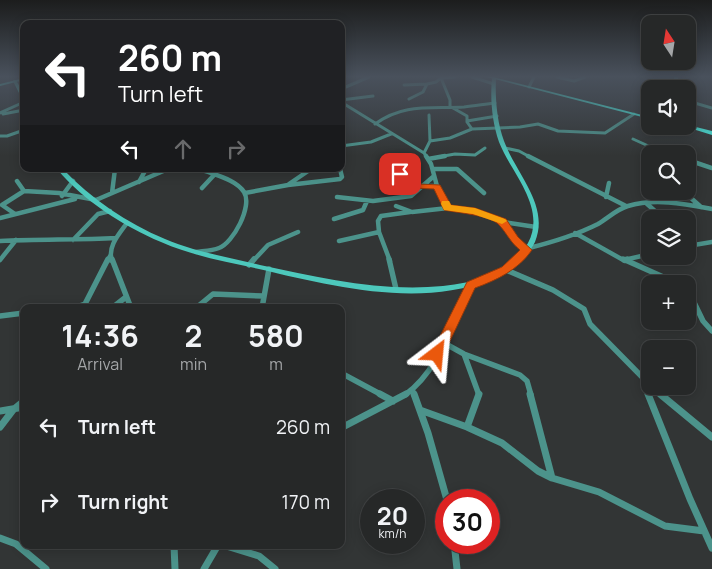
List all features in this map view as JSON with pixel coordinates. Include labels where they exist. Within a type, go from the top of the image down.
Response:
[{"type":"main road","points":[[593,104],[641,116]]},
{"type":"main road","points":[[696,129],[712,133]]},
{"type":"street","points":[[0,113],[17,104]]},
{"type":"street","points":[[345,104],[424,153],[433,169],[437,186],[448,208]]},
{"type":"street","points":[[375,124],[394,111],[412,108],[474,106],[487,104]]},
{"type":"street","points":[[63,172],[127,223],[165,242],[195,252],[349,286],[436,289],[471,285],[506,270],[528,249],[536,227],[534,206],[529,192],[505,148],[499,128],[495,104]]},
{"type":"street","points":[[696,104],[712,108]]},
{"type":"street","points":[[450,107],[465,114],[472,129]]},
{"type":"street","points":[[0,113],[20,110]]},
{"type":"street","points":[[430,141],[450,138],[472,129],[540,124],[559,132],[604,133],[616,128],[634,114]]},
{"type":"street","points":[[424,153],[430,141],[429,115]]},
{"type":"street","points":[[467,121],[497,116]]},
{"type":"street","points":[[12,134],[20,129]]},
{"type":"street","points":[[0,136],[20,131]]},
{"type":"street","points":[[345,145],[371,142],[391,134]]},
{"type":"street","points":[[634,139],[647,145]]},
{"type":"street","points":[[428,159],[455,154],[475,155],[485,148]]},
{"type":"street","points":[[505,148],[519,150],[626,206]]},
{"type":"street","points":[[696,163],[712,168]]},
{"type":"street","points":[[383,168],[400,174],[414,185],[421,187],[437,186]]},
{"type":"street","points":[[433,169],[458,169],[484,193]]},
{"type":"street","points":[[112,193],[115,172]]},
{"type":"street","points":[[138,182],[144,172]]},
{"type":"street","points":[[16,214],[2,205],[24,190],[64,194],[96,200],[161,172]]},
{"type":"street","points":[[195,252],[220,248],[229,241],[247,209],[245,193],[234,183],[209,172]]},
{"type":"street","points":[[288,185],[306,172]]},
{"type":"street","points":[[245,193],[288,185],[340,179],[342,177],[341,172]]},
{"type":"street","points":[[202,188],[215,174]]},
{"type":"street","points":[[337,197],[367,201],[395,199],[414,195],[434,176]]},
{"type":"street","points":[[17,181],[24,190]]},
{"type":"street","points":[[56,204],[73,181]]},
{"type":"street","points":[[606,197],[609,184]]},
{"type":"street","points":[[0,218],[78,198]]},
{"type":"street","points":[[393,213],[396,206],[395,199]]},
{"type":"street","points":[[694,200],[702,207]]},
{"type":"street","points":[[334,220],[362,210],[367,201]]},
{"type":"street","points":[[503,222],[514,240],[528,249],[551,243],[608,219],[626,206],[646,203],[669,203],[712,209]]},
{"type":"street","points":[[646,203],[654,210]]},
{"type":"street","points":[[396,206],[412,212]]},
{"type":"street","points":[[396,289],[392,266],[379,232],[378,221],[380,217],[393,213],[448,208],[481,213],[503,222],[536,227]]},
{"type":"street","points":[[72,240],[98,214],[111,211]]},
{"type":"street","points":[[85,304],[110,255],[116,238],[127,223]]},
{"type":"street","points":[[249,264],[268,245],[298,232]]},
{"type":"street","points":[[339,241],[379,232]]},
{"type":"street","points":[[575,233],[623,260],[657,275]]},
{"type":"street","points":[[0,241],[52,238],[72,240],[116,238]]},
{"type":"street","points":[[0,260],[16,240]]},
{"type":"street","points":[[696,245],[712,242]]},
{"type":"street","points":[[110,255],[129,304]]},
{"type":"street","points":[[623,260],[641,256]]},
{"type":"street","points":[[262,304],[270,269]]},
{"type":"street","points":[[506,270],[553,290],[580,306],[587,312],[590,324],[641,377]]},
{"type":"street","points":[[345,426],[393,401],[412,389],[423,377],[444,343],[471,285]]},
{"type":"street","points":[[201,304],[214,294],[263,296]]},
{"type":"street","points":[[117,304],[126,297]]},
{"type":"street","points":[[696,305],[700,318],[712,331]]},
{"type":"street","points":[[0,316],[20,314]]},
{"type":"street","points":[[444,343],[464,354],[520,375],[527,381],[552,478]]},
{"type":"street","points":[[464,354],[480,394],[467,427]]},
{"type":"street","points":[[345,375],[393,401]]},
{"type":"street","points":[[412,389],[444,489]]},
{"type":"street","points":[[649,395],[680,476],[712,548]]},
{"type":"street","points":[[661,395],[712,437]]},
{"type":"street","points":[[0,427],[20,404]]},
{"type":"street","points":[[0,411],[20,408]]},
{"type":"street","points":[[420,410],[467,427],[511,449],[538,471],[552,478],[599,492],[668,528],[704,531]]},
{"type":"street","points":[[0,538],[20,547]]},
{"type":"street","points":[[22,549],[46,569]]},
{"type":"street","points":[[174,549],[175,569]]},
{"type":"street","points":[[204,569],[216,549]]},
{"type":"street","points":[[234,549],[270,562],[275,569]]},
{"type":"street","points":[[455,554],[457,569]]},
{"type":"slow traffic","points":[[445,204],[448,208],[486,214],[502,221]]},
{"type":"route","points":[[400,174],[417,186],[437,186],[448,208],[486,214],[503,222],[514,240],[527,250],[498,275],[471,285],[454,323],[437,354]]}]
